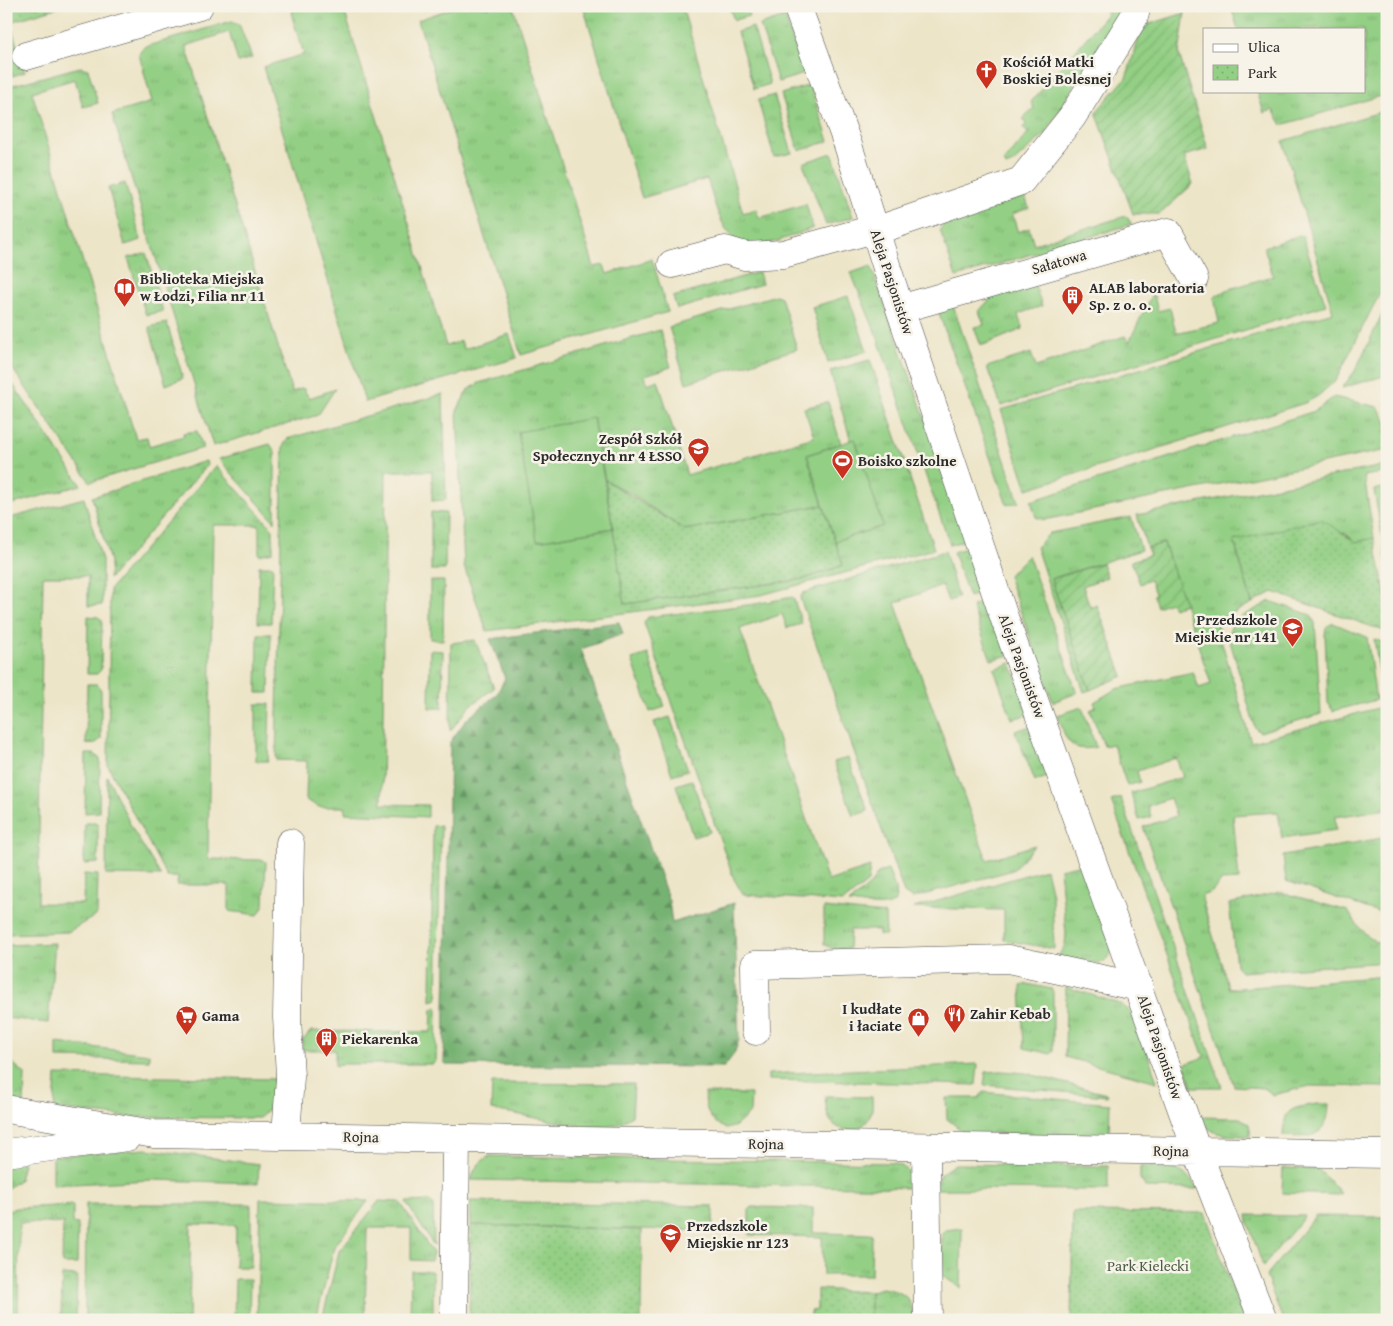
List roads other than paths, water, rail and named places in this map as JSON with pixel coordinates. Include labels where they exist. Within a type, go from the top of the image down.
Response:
[{"type":"street","points":[[26,56],[198,6]]},
{"type":"street","name":"Aleja Pasjonistów","points":[[797,6],[848,144],[900,309],[1005,620],[1197,1151],[1263,1320]]},
{"type":"street","points":[[672,264],[725,250],[745,256],[783,254],[947,208],[1021,180],[1072,117],[1134,17],[1137,6]]},
{"type":"street","name":"Sałatowa","points":[[900,309],[1168,232],[1194,279]]},
{"type":"street","points":[[286,1136],[290,1077],[287,1017],[290,843]]},
{"type":"street","points":[[756,1031],[755,965],[1008,958],[1139,987]]},
{"type":"street","name":"Rojna","points":[[6,1109],[116,1126],[146,1133],[1387,1154]]},
{"type":"street","name":"Rojna","points":[[6,1154],[112,1140],[146,1133]]},
{"type":"street","points":[[454,1320],[456,1139]]},
{"type":"street","points":[[926,1147],[928,1320]]},
{"type":"place","name":"Kościół Matki Boskiej Bolesnej","points":[[987,90]]},
{"type":"place","name":"Biblioteka Miejska w Łodzi, Filia nr 11","points":[[124,307]]},
{"type":"place","name":"ALAB laboratoria Sp. z o. o.","points":[[1073,316]]},
{"type":"place","name":"Zespół Szkół Społecznych nr 4 ŁSSO","points":[[698,467]]},
{"type":"place","name":"Boisko szkolne","points":[[842,480]]},
{"type":"place","name":"Przedszkole Miejskie nr 141","points":[[1293,648]]},
{"type":"place","name":"Zahir Kebab","points":[[954,1033]]},
{"type":"place","name":"Gama","points":[[186,1035]]},
{"type":"place","name":"I kudłate i łaciate","points":[[918,1037]]},
{"type":"place","name":"Piekarenka","points":[[326,1058]]},
{"type":"place","name":"Przedszkole Miejskie nr 123","points":[[671,1254]]},
{"type":"park label","name":"Park Kielecki","points":[[1148,1266]]}]
